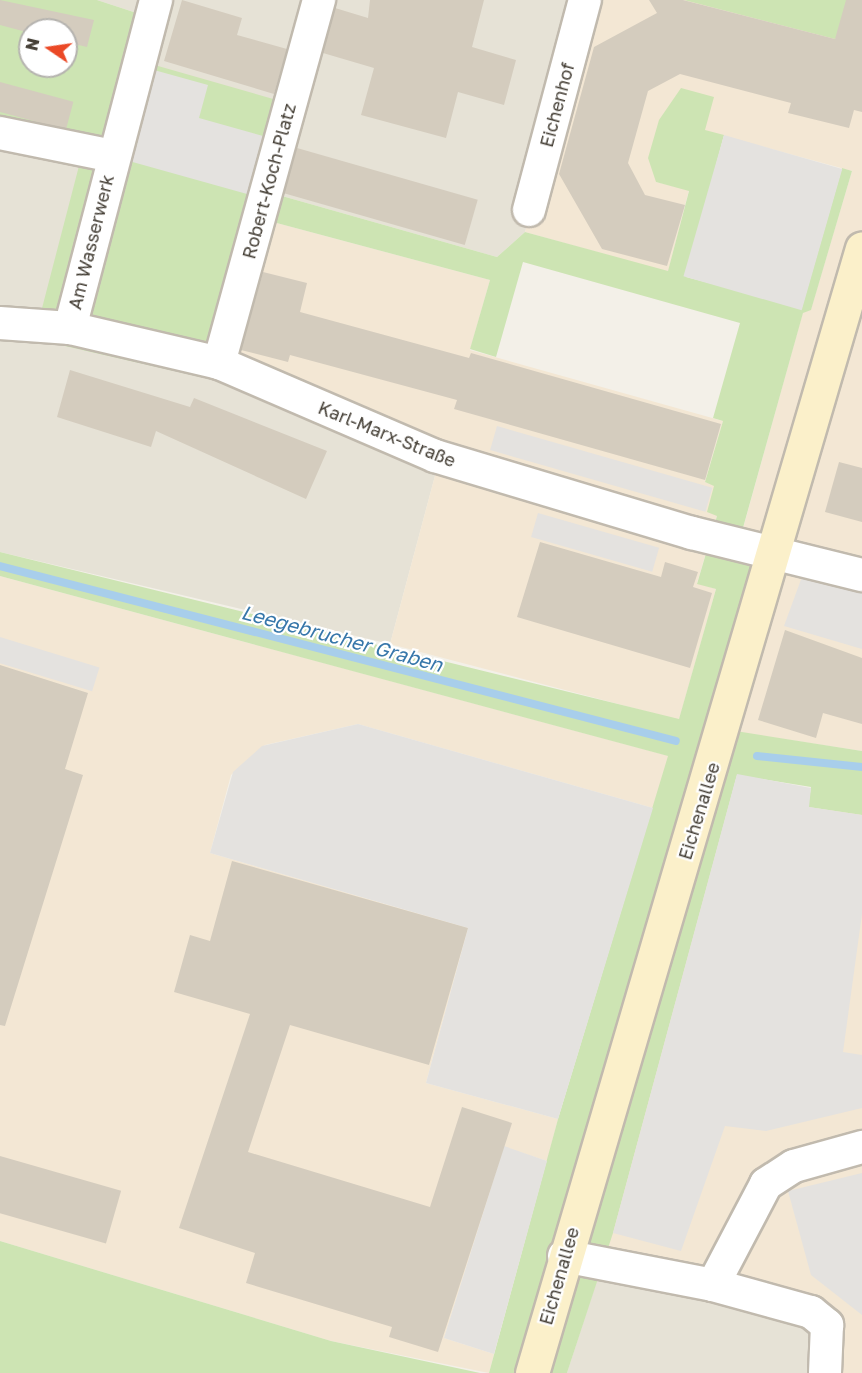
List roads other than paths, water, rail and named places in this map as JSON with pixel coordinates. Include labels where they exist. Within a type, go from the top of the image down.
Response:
[{"type":"street","name":"Am Wasserwerk","points":[[70,328],[113,156],[156,0]]},
{"type":"street","name":"Robert-Koch-Platz","points":[[219,363],[319,0]]},
{"type":"street","name":"Eichenhof","points":[[529,210],[585,0]]},
{"type":"street","name":"Am Wasserwerk","points":[[0,133],[113,156]]},
{"type":"street","name":"Eichenallee","points":[[532,1373],[564,1256],[774,554],[862,248]]},
{"type":"street","name":"Karl-Marx-Straße","points":[[0,323],[70,328],[219,363],[435,456],[774,554],[862,575]]},
{"type":"street","points":[[713,1285],[766,1184],[794,1167],[862,1147]]},
{"type":"street","points":[[564,1256],[713,1285],[811,1312],[827,1325],[825,1373]]},
{"type":"waterway","name":"Leegebrucher Graben","points":[[0,566],[676,741]]},
{"type":"waterway","name":"Leegebrucher Graben","points":[[757,756],[862,767]]}]
